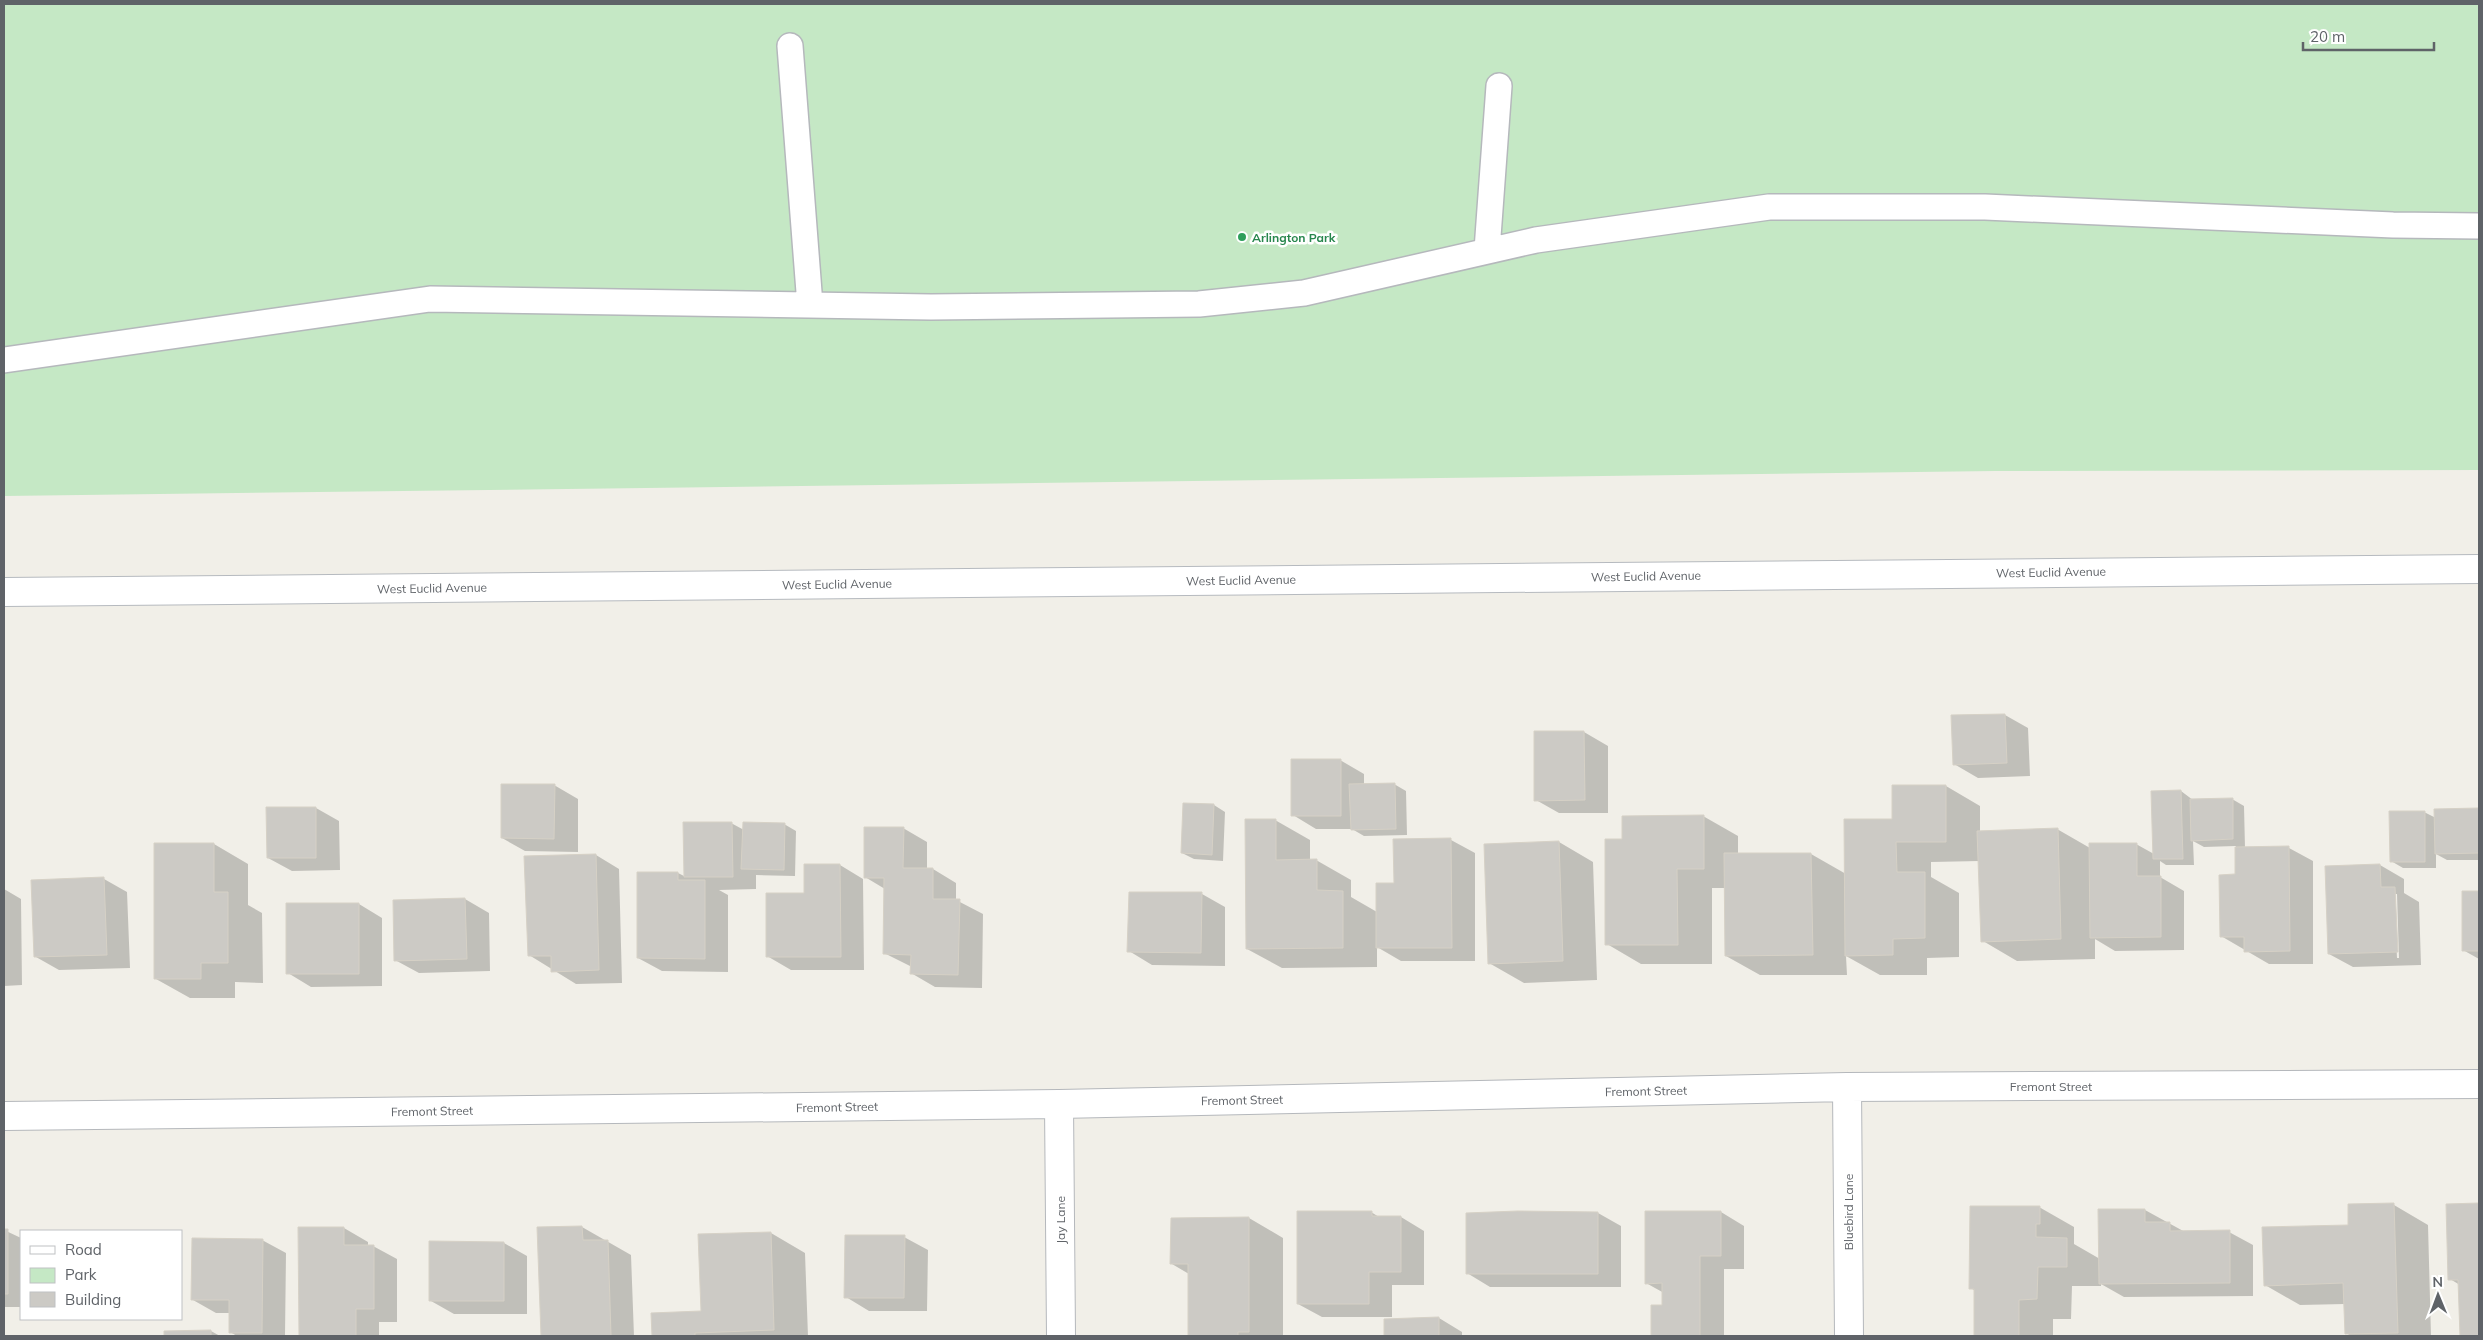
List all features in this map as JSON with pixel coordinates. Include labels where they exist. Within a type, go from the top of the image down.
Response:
[{"type":"street","name":"West Euclid Avenue","points":[[4,592],[2479,569]]},
{"type":"street","name":"Fremont Street","points":[[4,1116],[1060,1104],[1848,1087],[2479,1084]]},
{"type":"street","name":"Bluebird Lane","points":[[1848,1087],[1849,1336]]},
{"type":"street","name":"Jay Lane","points":[[1060,1104],[1061,1336]]},
{"type":"lane","points":[[790,46],[810,305]]},
{"type":"lane","points":[[1487,250],[1499,86]]},
{"type":"lane","points":[[4,360],[430,299],[932,307],[1199,304],[1304,293],[1536,240],[1769,207],[1985,207],[2383,225],[2479,226]]},
{"type":"green space","name":"Arlington Park","points":[[4,4],[2479,4],[2479,470],[1995,471],[4,496]]},
{"type":"building","points":[[2005,714],[2007,763],[1953,765],[1951,715]]},
{"type":"building","points":[[1534,731],[1584,731],[1585,800],[1534,801]]},
{"type":"building","points":[[1291,759],[1341,759],[1341,816],[1291,816]]},
{"type":"building","points":[[1395,783],[1396,829],[1351,830],[1349,784]]},
{"type":"building","points":[[501,784],[555,784],[554,839],[501,838]]},
{"type":"building","points":[[1892,785],[1946,785],[1946,842],[1896,842],[1897,872],[1925,872],[1925,938],[1893,939],[1893,955],[1845,956],[1844,819],[1892,819]]},
{"type":"building","points":[[2181,790],[2183,859],[2153,859],[2151,791]]},
{"type":"building","points":[[2233,798],[2233,839],[2191,841],[2190,799]]},
{"type":"building","points":[[1183,803],[1214,804],[1212,855],[1181,853]]},
{"type":"building","points":[[266,807],[316,807],[316,858],[267,858]]},
{"type":"building","points":[[2479,808],[2479,853],[2435,854],[2434,809]]},
{"type":"building","points":[[2389,811],[2425,811],[2425,862],[2390,862]]},
{"type":"building","points":[[1704,815],[1704,869],[1677,869],[1678,945],[1605,945],[1605,839],[1622,839],[1622,816]]},
{"type":"building","points":[[1245,819],[1276,819],[1276,860],[1317,859],[1317,890],[1343,891],[1343,948],[1246,949]]},
{"type":"building","points":[[683,822],[732,822],[733,877],[684,877]]},
{"type":"building","points":[[743,822],[785,823],[784,870],[741,869]]},
{"type":"building","points":[[864,827],[904,827],[903,868],[933,868],[933,899],[960,899],[958,975],[910,974],[911,955],[883,954],[884,878],[864,878]]},
{"type":"building","points":[[2058,828],[2061,939],[1981,942],[1977,831]]},
{"type":"building","points":[[1451,838],[1452,948],[1376,948],[1376,883],[1394,883],[1393,839]]},
{"type":"building","points":[[1559,841],[1563,961],[1488,964],[1484,844]]},
{"type":"building","points":[[154,843],[214,843],[214,892],[228,892],[228,963],[201,963],[201,979],[154,979]]},
{"type":"building","points":[[2089,843],[2137,843],[2137,876],[2161,876],[2161,937],[2090,938]]},
{"type":"building","points":[[2289,846],[2290,951],[2244,952],[2244,937],[2220,937],[2219,875],[2235,874],[2235,847]]},
{"type":"building","points":[[1724,853],[1811,853],[1813,955],[1725,956]]},
{"type":"building","points":[[596,854],[599,970],[551,972],[551,956],[528,956],[524,856]]},
{"type":"building","points":[[804,864],[840,864],[841,957],[766,957],[766,893],[804,893]]},
{"type":"building","points":[[2380,864],[2381,887],[2395,887],[2398,952],[2328,954],[2325,866]]},
{"type":"building","points":[[637,872],[678,872],[678,880],[705,880],[705,959],[637,958]]},
{"type":"building","points":[[104,877],[107,955],[34,957],[31,880]]},
{"type":"building","points":[[2462,891],[2479,891],[2479,951],[2462,951]]},
{"type":"building","points":[[1129,892],[1202,892],[1201,953],[1127,952]]},
{"type":"building","points":[[465,898],[467,959],[394,961],[393,900]]},
{"type":"building","points":[[286,903],[359,903],[359,974],[286,974]]},
{"type":"building","points":[[2394,1203],[2398,1333],[2345,1334],[2343,1283],[2264,1286],[2262,1227],[2348,1225],[2348,1204]]},
{"type":"building","points":[[2479,1203],[2479,1336],[2460,1336],[2458,1280],[2448,1280],[2446,1204]]},
{"type":"building","points":[[1970,1206],[2040,1206],[2040,1224],[2036,1224],[2036,1237],[2067,1238],[2067,1267],[2038,1267],[2037,1299],[2019,1300],[2019,1336],[1974,1336],[1974,1289],[1969,1289]]},
{"type":"building","points":[[2098,1209],[2145,1209],[2145,1222],[2170,1222],[2170,1231],[2230,1230],[2230,1283],[2099,1284]]},
{"type":"building","points":[[1297,1211],[1372,1211],[1372,1216],[1401,1216],[1401,1272],[1369,1272],[1369,1304],[1297,1304]]},
{"type":"building","points":[[1518,1211],[1598,1212],[1598,1274],[1466,1274],[1466,1213]]},
{"type":"building","points":[[1645,1211],[1721,1211],[1721,1256],[1700,1256],[1700,1336],[1651,1336],[1651,1305],[1662,1305],[1662,1283],[1645,1284]]},
{"type":"building","points":[[1249,1217],[1249,1332],[1238,1332],[1238,1336],[1188,1336],[1188,1264],[1170,1264],[1171,1218]]},
{"type":"building","points":[[582,1226],[583,1240],[608,1240],[611,1336],[541,1336],[537,1227]]},
{"type":"building","points":[[298,1227],[344,1227],[344,1245],[374,1245],[374,1309],[356,1309],[356,1336],[299,1336]]},
{"type":"building","points":[[4,1229],[8,1229],[8,1294],[4,1294]]},
{"type":"building","points":[[771,1232],[774,1330],[695,1333],[695,1336],[652,1336],[651,1313],[701,1311],[698,1234]]},
{"type":"building","points":[[845,1235],[905,1235],[904,1298],[844,1298]]},
{"type":"building","points":[[192,1238],[263,1239],[262,1333],[229,1333],[229,1300],[191,1300]]},
{"type":"building","points":[[429,1241],[504,1242],[504,1301],[429,1301]]},
{"type":"building","points":[[1439,1317],[1439,1336],[1384,1336],[1384,1319]]},
{"type":"building","points":[[211,1330],[211,1336],[164,1336],[164,1331]]},
{"type":"place","name":"Arlington Park","points":[[1242,237]]}]
